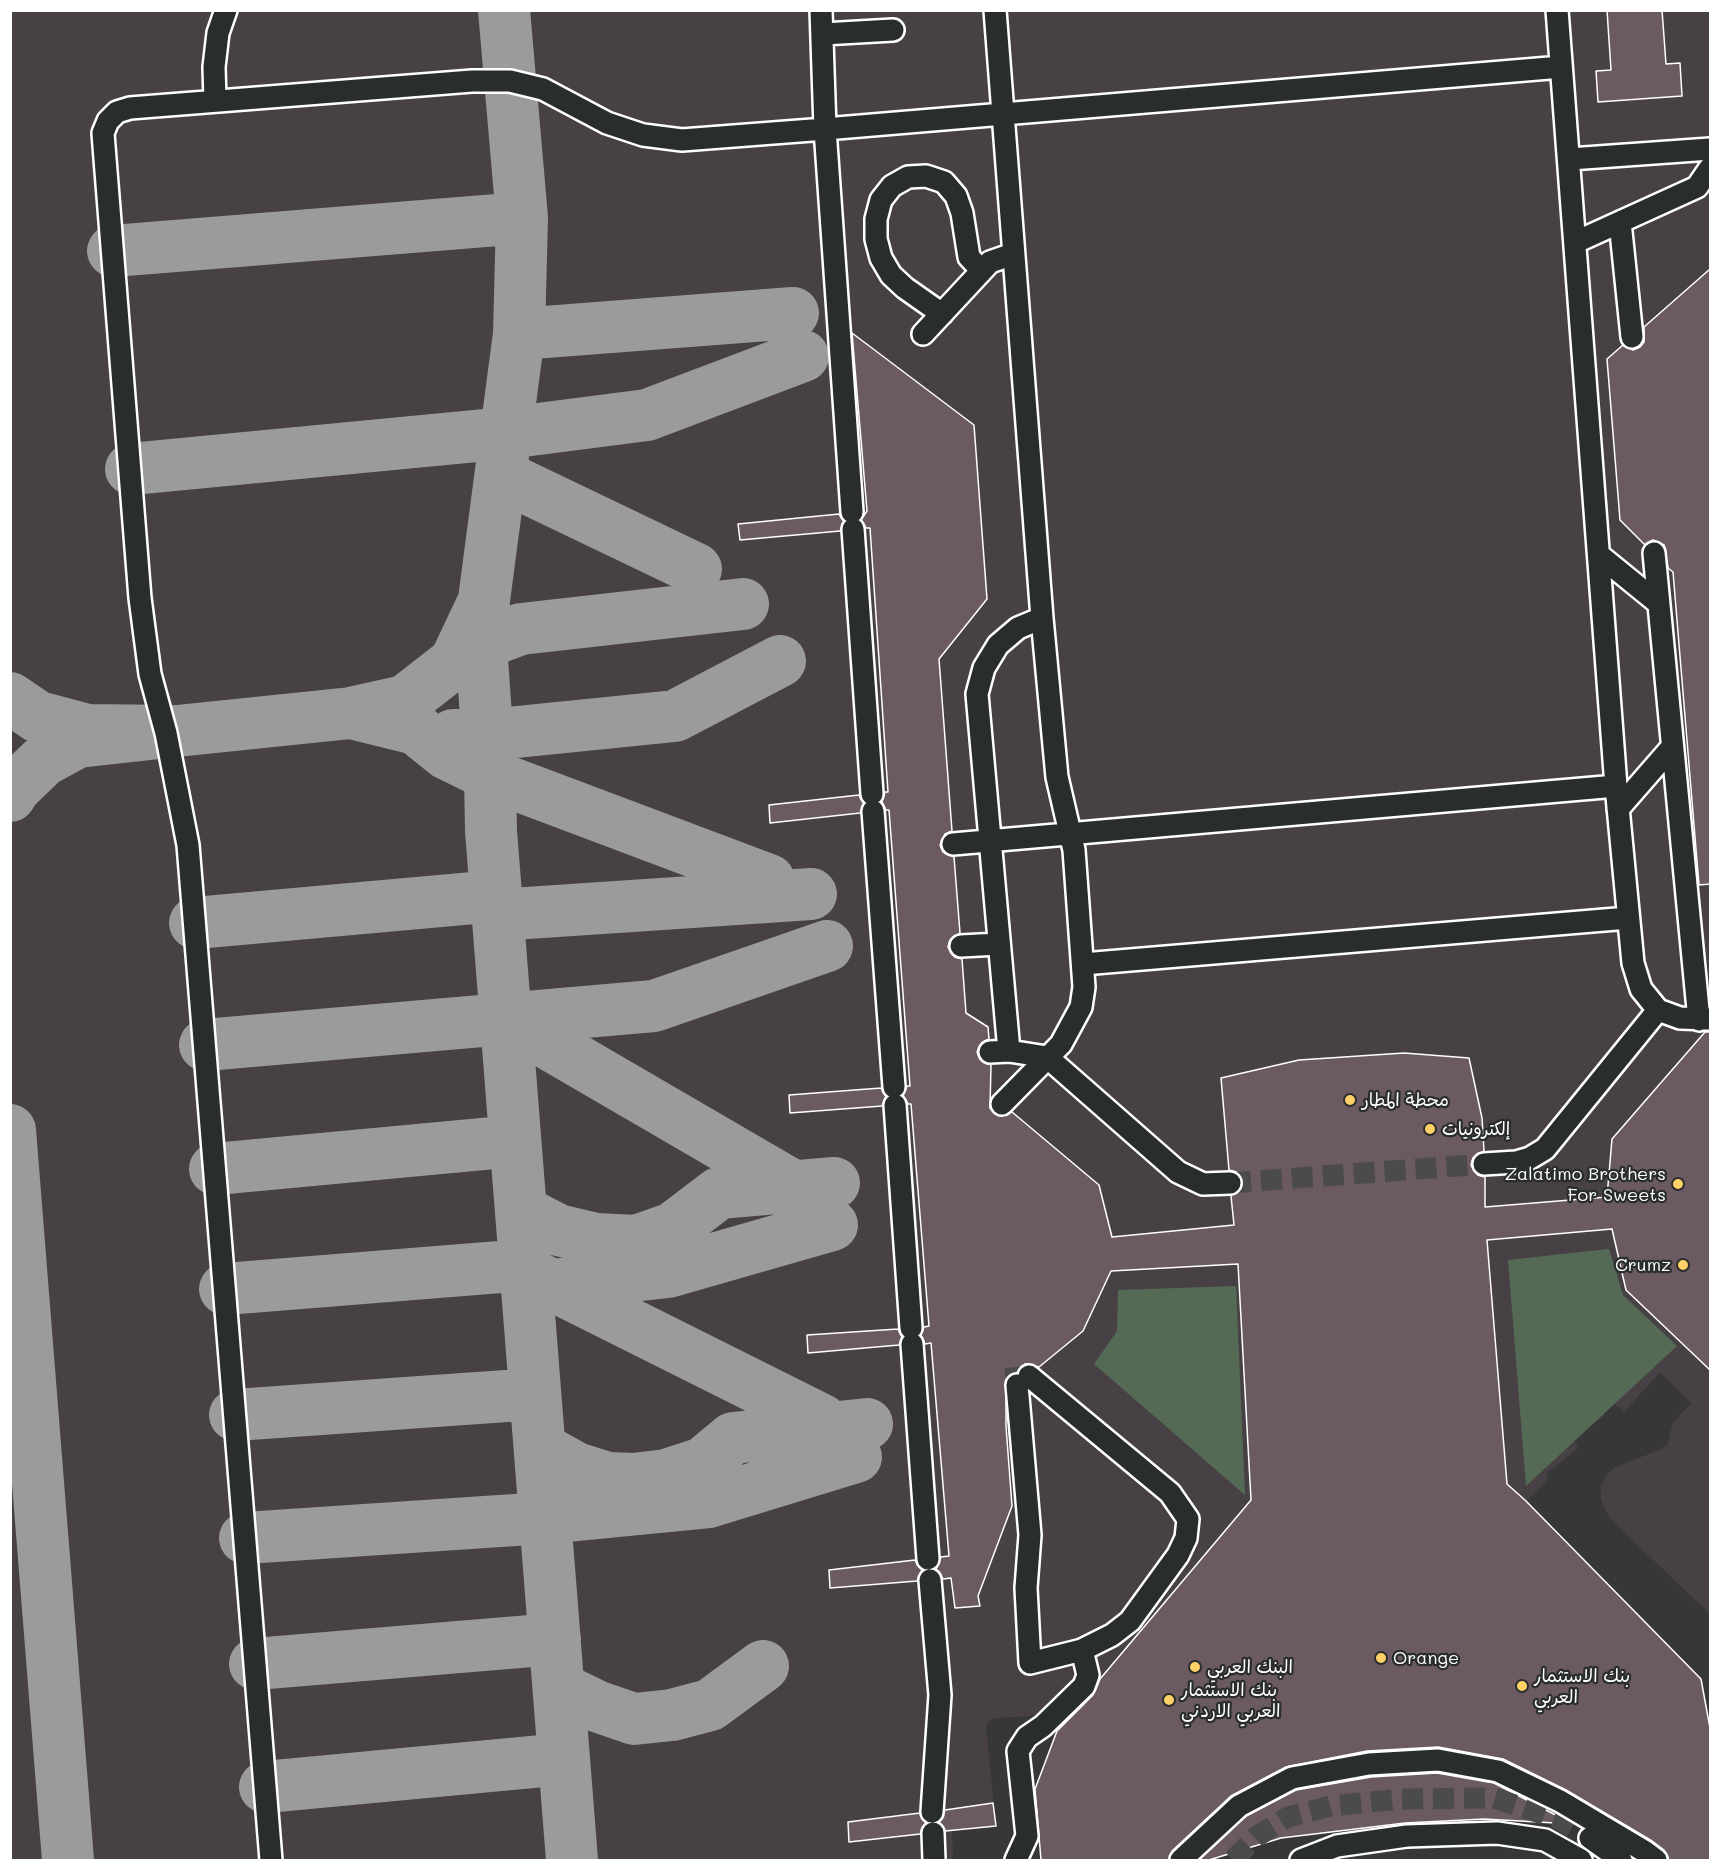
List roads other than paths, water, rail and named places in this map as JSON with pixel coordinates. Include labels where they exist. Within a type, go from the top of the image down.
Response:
[{"type":"lane","points":[[215,101],[214,67],[218,33],[226,10]]},
{"type":"lane","points":[[821,10],[825,129],[873,803],[884,848],[900,1059],[894,1096],[903,1215],[918,1301],[912,1336],[928,1558]]},
{"type":"lane","points":[[994,10],[1042,618],[1058,777],[1072,834],[1084,987],[1081,1007],[1072,1026],[1047,1058],[1002,1104]]},
{"type":"lane","points":[[1557,10],[1616,786],[1633,963],[1641,989],[1659,1010],[1680,1018],[1705,1019],[1672,747],[1653,553]]},
{"type":"lane","points":[[823,34],[893,30]]},
{"type":"lane","points":[[271,1860],[188,845],[183,808],[144,640],[103,133],[108,121],[117,112],[130,108],[472,81],[510,81],[543,89],[607,123],[643,135],[681,140],[1561,67]]},
{"type":"lane","points":[[1570,159],[1710,149]]},
{"type":"lane","points":[[1576,242],[1697,187],[1710,168]]},
{"type":"lane","points":[[942,314],[891,275],[881,258],[876,238],[876,219],[881,200],[892,186],[908,177],[926,176],[944,183],[957,196],[963,213],[969,257],[981,270]]},
{"type":"lane","points":[[1620,222],[1632,337]]},
{"type":"lane","points":[[923,334],[981,270],[1001,256],[1013,254]]},
{"type":"lane","points":[[1599,555],[1658,603]]},
{"type":"lane","points":[[1042,618],[1018,628],[998,645],[984,668],[977,693],[998,944],[1000,1052],[1047,1058],[1178,1172],[1203,1184],[1230,1183]]},
{"type":"lane","points":[[1618,809],[1672,747]]},
{"type":"lane","points":[[953,844],[1616,786]]},
{"type":"lane","points":[[1083,964],[1628,918]]},
{"type":"lane","points":[[961,946],[998,944]]},
{"type":"lane","points":[[1484,1164],[1516,1162],[1530,1158],[1545,1149],[1659,1010]]},
{"type":"lane","points":[[903,1215],[919,1200]]},
{"type":"lane","points":[[1023,1381],[1170,1493],[1188,1519],[1186,1538],[1178,1555],[1130,1621],[1112,1635],[1082,1650],[1030,1663],[1026,1588],[1030,1535],[1023,1381]]},
{"type":"lane","points":[[930,1580],[940,1706],[932,1812]]},
{"type":"lane","points":[[1016,1860],[1027,1836],[1028,1822],[1018,1751],[1027,1737],[1043,1726],[1084,1686],[1088,1675],[1082,1650]]},
{"type":"lane","points":[[1182,1860],[1239,1806],[1292,1778],[1370,1764],[1438,1760],[1498,1771],[1560,1801],[1656,1860]]},
{"type":"lane","points":[[933,1833],[934,1860]]},
{"type":"lane","points":[[1301,1860],[1337,1846],[1407,1836],[1497,1833],[1545,1840],[1581,1860]]},
{"type":"lane","points":[[1590,1838],[1621,1860]]},
{"type":"tunnel","points":[[1230,1183],[1484,1164]]},
{"type":"tunnel","points":[[1015,1367],[1017,1385]]},
{"type":"tunnel","points":[[1233,1860],[1256,1837],[1288,1817],[1331,1806],[1401,1799],[1494,1798],[1558,1819],[1590,1838]]},
{"type":"place","name":"محطة المطار","points":[[1350,1100]]},
{"type":"place","name":"إلكترونيات","points":[[1430,1129]]},
{"type":"place","name":"Zalatimo Brothers For Sweets","points":[[1678,1184]]},
{"type":"place","name":"Crumz","points":[[1683,1265]]},
{"type":"place","name":"Orange","points":[[1381,1658]]},
{"type":"place","name":"البنك العربي","points":[[1195,1667]]},
{"type":"place","name":"بنك الاستثمار العربي","points":[[1522,1686]]},
{"type":"place","name":"بنك الاستثمار العربي الاردني","points":[[1169,1700]]}]
